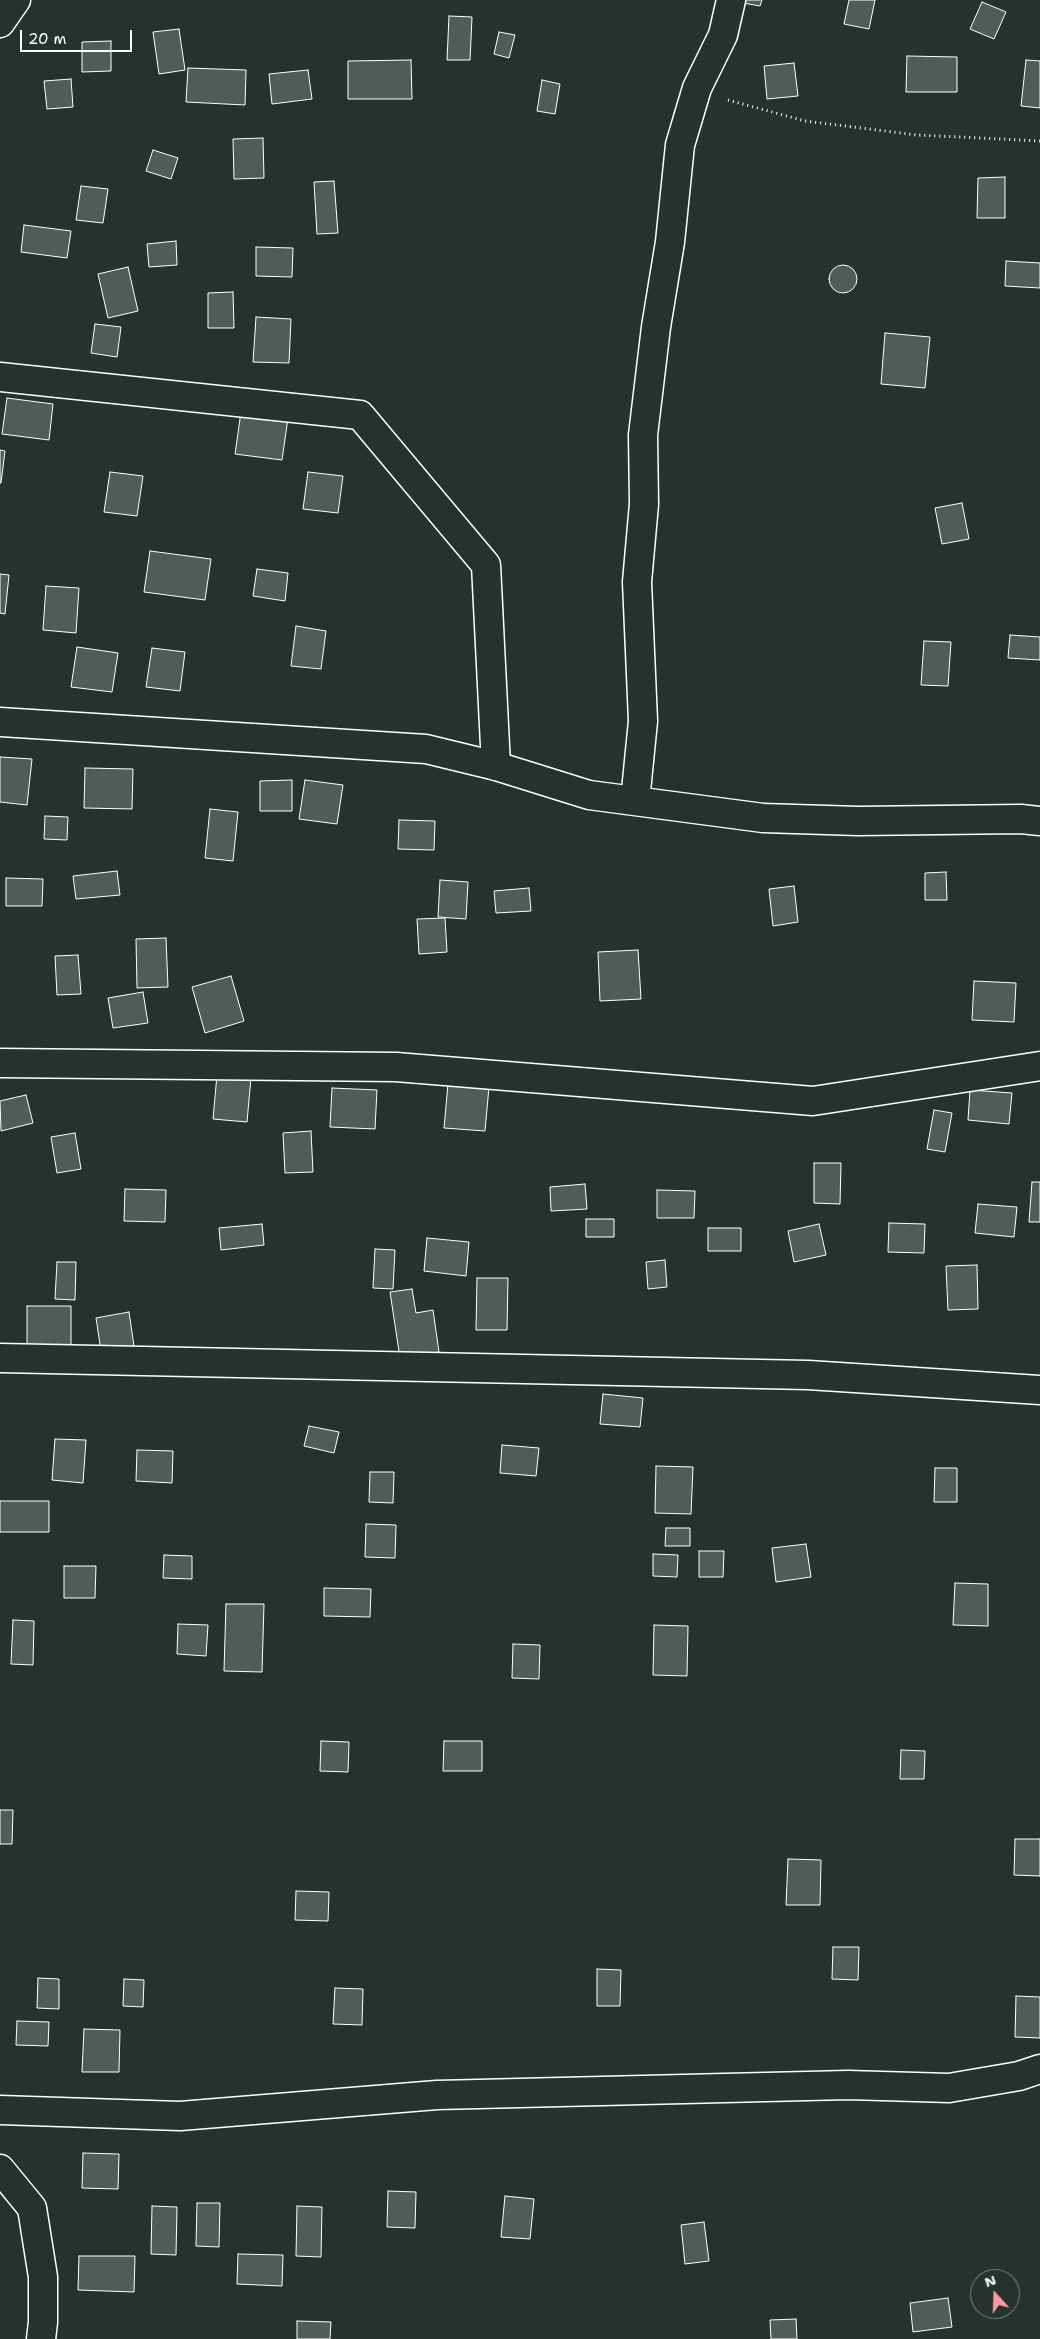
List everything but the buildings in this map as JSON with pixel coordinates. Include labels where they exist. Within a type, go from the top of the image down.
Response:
[{"type":"street","points":[[0,23],[16,0]]},
{"type":"street","points":[[635,801],[643,721],[637,582],[644,504],[644,435],[656,327],[670,242],[680,146],[697,88],[723,36],[731,0]]},
{"type":"street","points":[[0,377],[360,415],[486,564],[496,766]]},
{"type":"street","points":[[0,722],[426,749],[496,766],[589,795],[764,818],[858,821],[1022,819],[1040,822]]},
{"type":"street","points":[[0,1063],[396,1067],[813,1101],[1040,1066]]},
{"type":"street","points":[[0,1358],[808,1375],[1040,1390]]},
{"type":"street","points":[[0,2110],[180,2116],[437,2095],[848,2085],[949,2088],[1019,2076],[1040,2069]]},
{"type":"street","points":[[0,2169],[32,2208],[43,2277],[41,2339]]},
{"type":"path","points":[[697,88],[731,102],[805,121],[917,135],[1040,142]]}]
